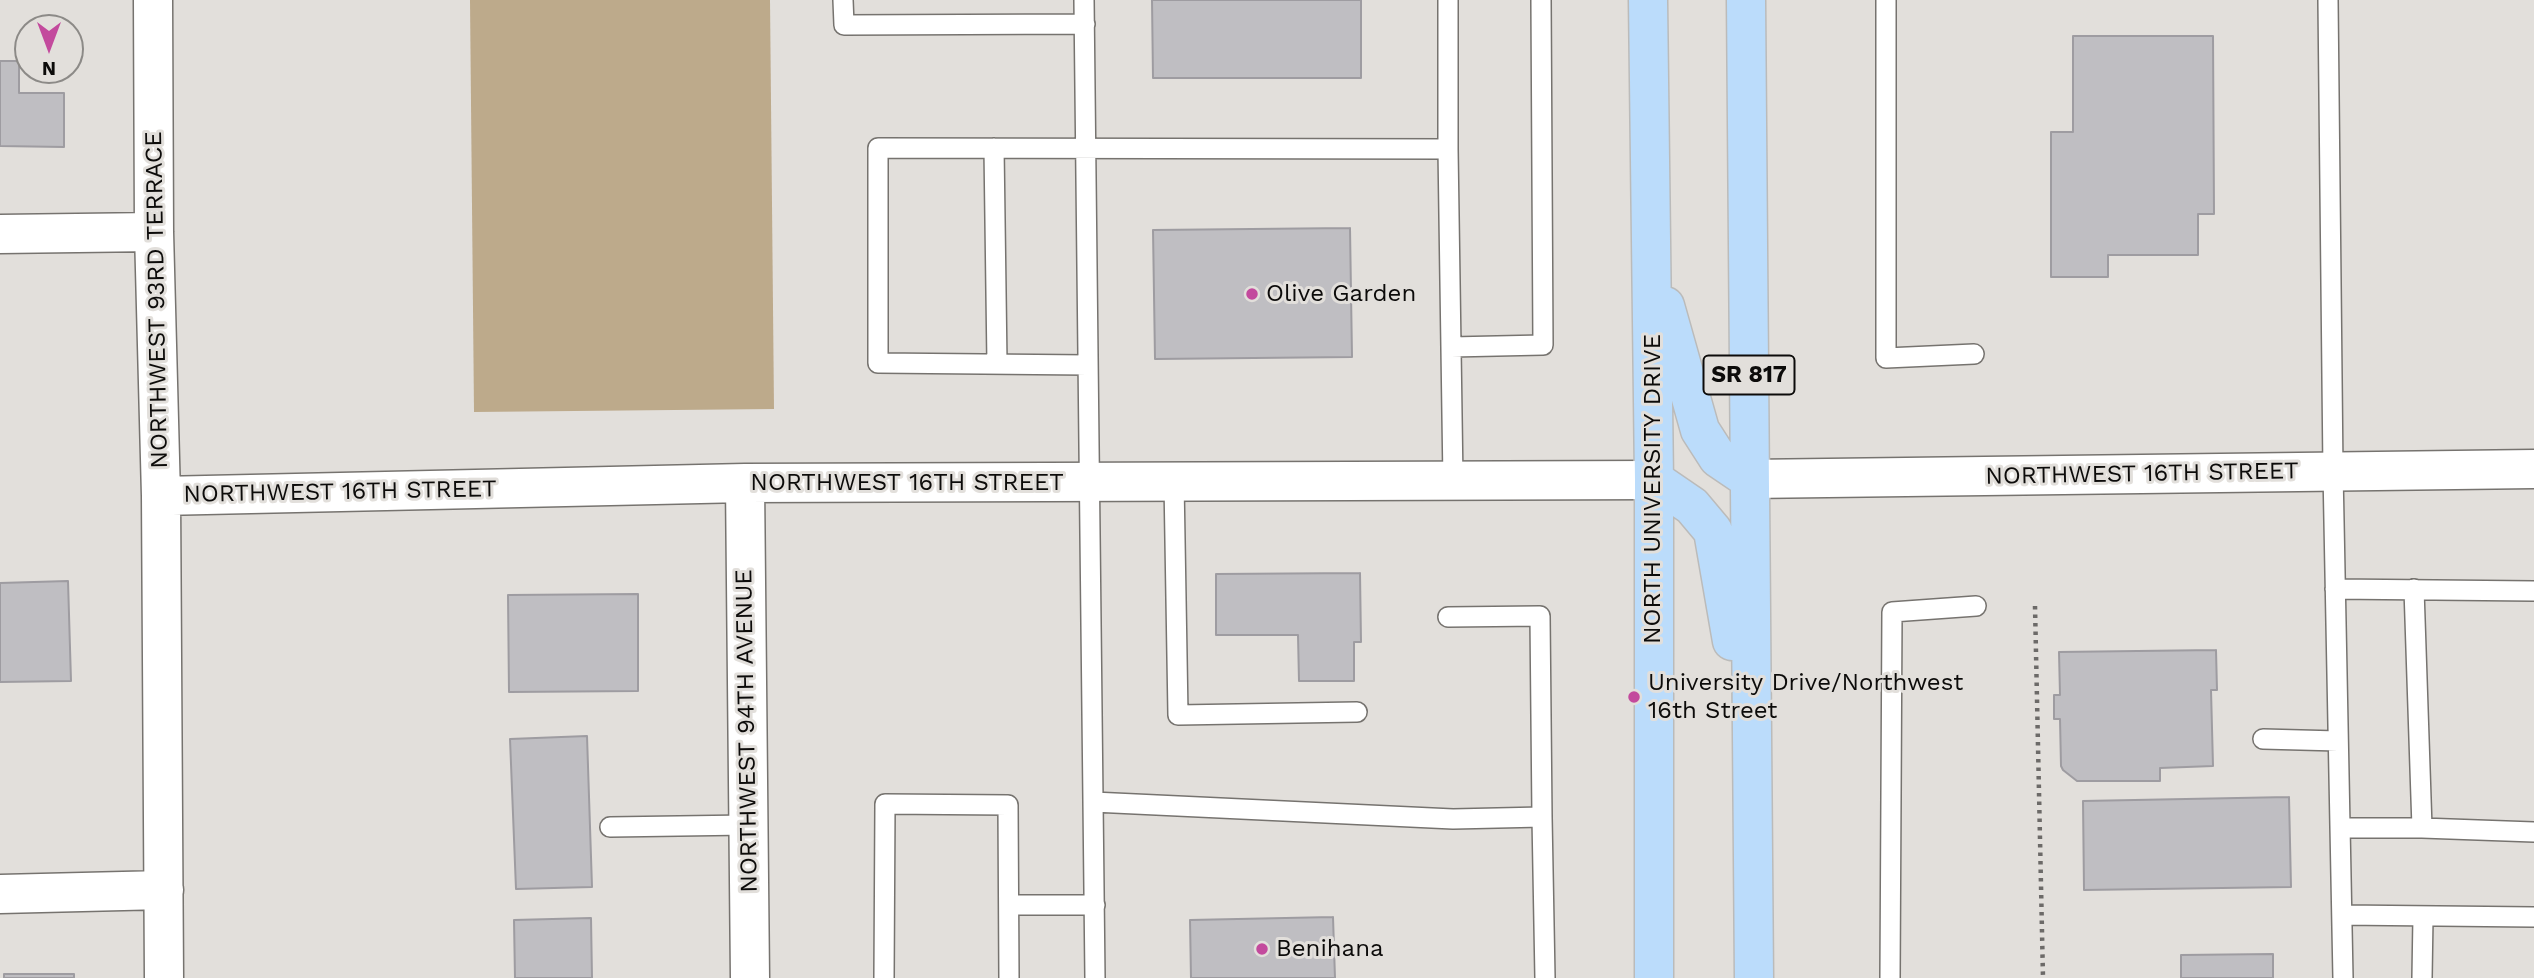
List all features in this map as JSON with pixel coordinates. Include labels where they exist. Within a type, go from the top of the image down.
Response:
[{"type":"main road","name":"NORTH UNIVERSITY DRIVE","points":[[1648,0],[1654,480],[1654,978]]},
{"type":"main road","name":"SR 817","points":[[1746,0],[1754,978]]},
{"type":"main road","points":[[1651,257],[1700,430],[1718,458],[1749,479]]},
{"type":"main road","points":[[1654,480],[1692,506],[1713,531],[1752,750]]},
{"type":"street","name":"NORTHWEST 93RD TERRACE","points":[[153,0],[154,232],[161,496],[164,978]]},
{"type":"street","points":[[0,233],[154,232]]},
{"type":"street","name":"NORTHWEST 16TH STREET","points":[[1749,479],[2534,469]]},
{"type":"street","name":"NORTHWEST 16TH STREET","points":[[161,496],[745,484],[1654,480]]},
{"type":"street","name":"NORTHWEST 94TH AVENUE","points":[[745,484],[750,978]]},
{"type":"street","points":[[0,894],[164,891]]},
{"type":"lane","points":[[843,0],[844,25],[1085,24]]},
{"type":"lane","points":[[1084,0],[1095,978]]},
{"type":"lane","points":[[1448,0],[1454,481]]},
{"type":"lane","points":[[1451,346],[1543,345],[1541,0]]},
{"type":"lane","points":[[1886,0],[1886,358],[1974,354]]},
{"type":"lane","points":[[2328,0],[2333,471],[2343,978]]},
{"type":"lane","points":[[1088,365],[878,363],[878,148],[1448,149]]},
{"type":"lane","points":[[994,148],[997,364]]},
{"type":"lane","points":[[1174,482],[1178,715],[1357,712]]},
{"type":"lane","points":[[2336,589],[2534,591]]},
{"type":"lane","points":[[2414,589],[2422,828]]},
{"type":"lane","points":[[1890,978],[1892,612],[1976,606]]},
{"type":"lane","points":[[1448,617],[1540,616],[1545,978]]},
{"type":"lane","points":[[2263,739],[2338,741]]},
{"type":"lane","points":[[1093,802],[1453,819],[1542,817]]},
{"type":"lane","points":[[884,978],[885,804],[1008,805],[1009,978]]},
{"type":"lane","points":[[610,827],[748,825]]},
{"type":"lane","points":[[2340,828],[2534,832]]},
{"type":"lane","points":[[1010,905],[1095,905]]},
{"type":"lane","points":[[2342,915],[2534,917]]},
{"type":"lane","points":[[2422,978],[2423,917]]},
{"type":"path","points":[[2035,606],[2043,978]]},
{"type":"shaded area","points":[[470,0],[770,0],[774,409],[474,412]]},
{"type":"building","points":[[1152,0],[1361,0],[1361,78],[1153,78]]},
{"type":"building","points":[[2073,36],[2213,36],[2214,214],[2198,214],[2198,255],[2108,255],[2108,277],[2051,277],[2051,132],[2073,132]]},
{"type":"building","points":[[0,61],[14,61],[14,84],[19,84],[19,93],[64,93],[64,147],[0,146]]},
{"type":"building","name":"Olive Garden","points":[[1350,228],[1352,357],[1155,359],[1153,230]]},
{"type":"building","points":[[1360,573],[1361,642],[1354,642],[1354,681],[1299,681],[1298,635],[1216,635],[1216,574]]},
{"type":"building","points":[[68,581],[71,681],[0,682],[0,583]]},
{"type":"building","points":[[638,594],[638,691],[509,692],[508,595]]},
{"type":"building","points":[[2216,650],[2217,690],[2211,690],[2213,766],[2160,768],[2160,781],[2077,781],[2063,770],[2060,719],[2054,719],[2054,695],[2060,695],[2059,652]]},
{"type":"building","points":[[587,736],[592,887],[516,889],[510,739]]},
{"type":"building","points":[[2289,797],[2291,887],[2084,890],[2083,801]]},
{"type":"building","name":"Benihana","points":[[1333,917],[1335,978],[1191,978],[1190,920]]},
{"type":"building","points":[[591,918],[592,978],[515,978],[514,920]]},
{"type":"building","points":[[2273,954],[2273,978],[2181,978],[2181,955]]},
{"type":"building","points":[[4,974],[74,974],[74,978],[4,978]]},
{"type":"place","name":"Olive Garden","points":[[1252,294]]},
{"type":"place","name":"University Drive/Northwest 16th Street","points":[[1634,697]]},
{"type":"place","name":"Benihana","points":[[1262,949]]}]
